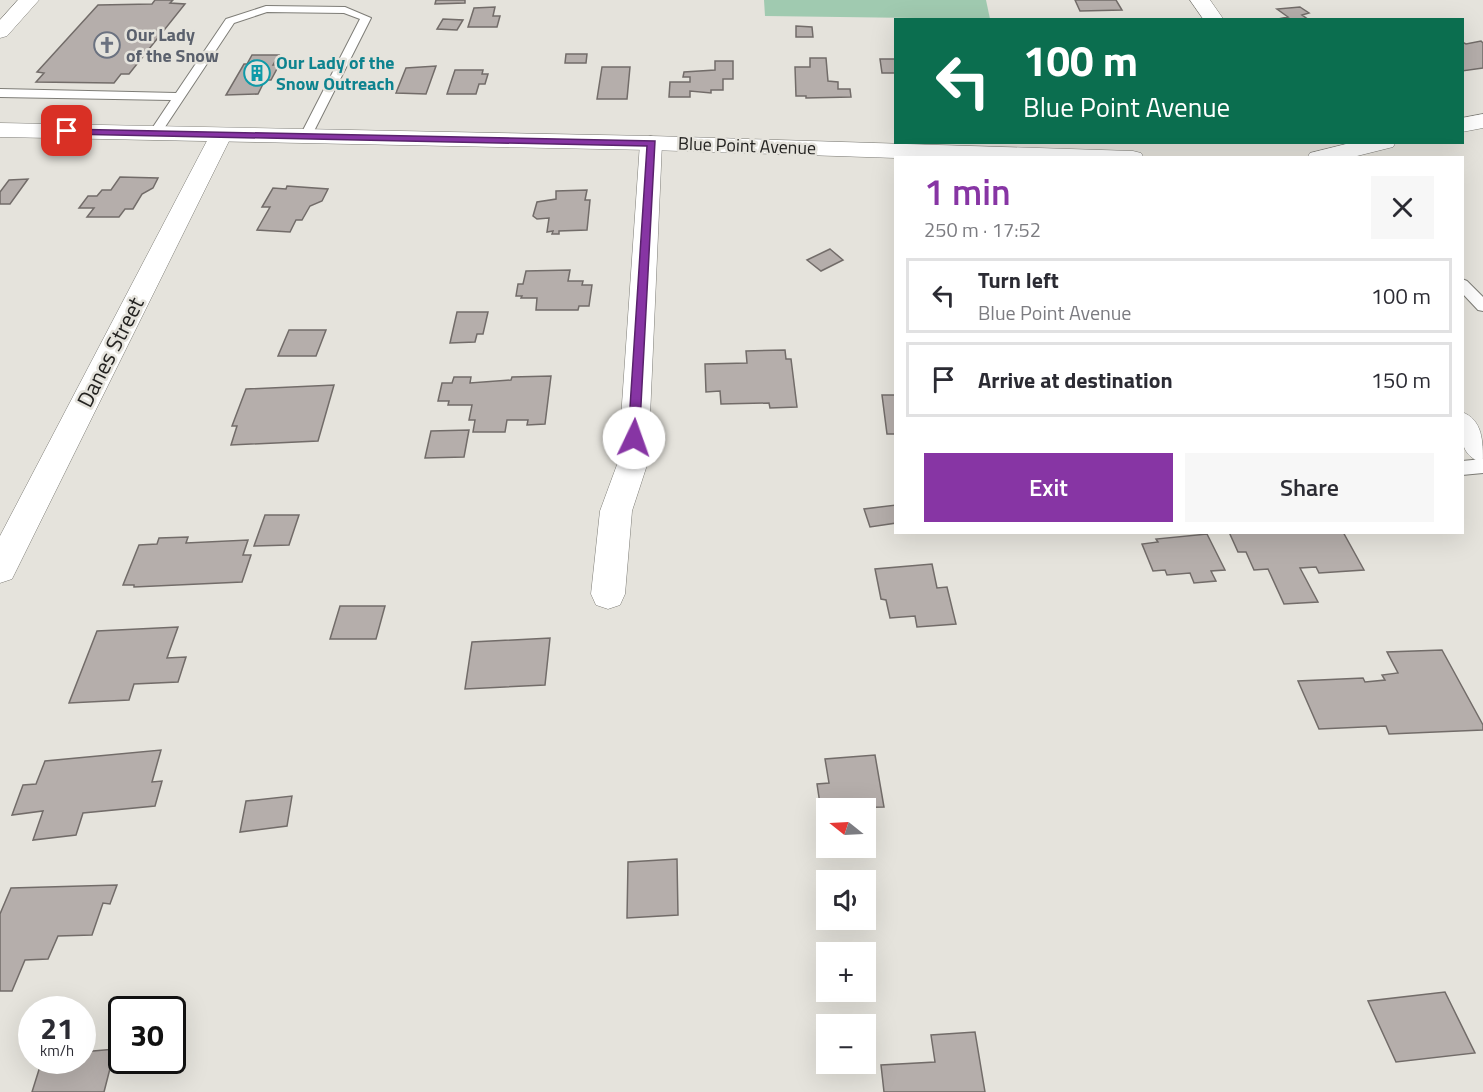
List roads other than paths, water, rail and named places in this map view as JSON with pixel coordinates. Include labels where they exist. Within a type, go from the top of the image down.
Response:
[{"type":"street","points":[[3,24],[29,0]]},
{"type":"street","points":[[1200,0],[1213,18]]},
{"type":"street","points":[[1464,125],[1483,121]]},
{"type":"street","name":"Blue Point Avenue","points":[[0,130],[305,138],[651,143],[1069,156]]},
{"type":"street","name":"Danes Street","points":[[0,569],[221,135]]},
{"type":"street","points":[[608,594],[616,511],[633,462],[651,143]]},
{"type":"street","points":[[1306,154],[1372,144]]},
{"type":"street","points":[[1464,426],[1483,451]]},
{"type":"lane","points":[[155,134],[230,21],[266,9],[345,10],[366,18],[305,138]]},
{"type":"lane","points":[[0,93],[179,97]]},
{"type":"lane","points":[[1464,286],[1483,306]]},
{"type":"lane","points":[[1464,468],[1483,466]]},
{"type":"place","name":"Our Lady of the Snow","points":[[107,45]]},
{"type":"place","name":"Our Lady of the Snow Outreach","points":[[257,73]]}]
